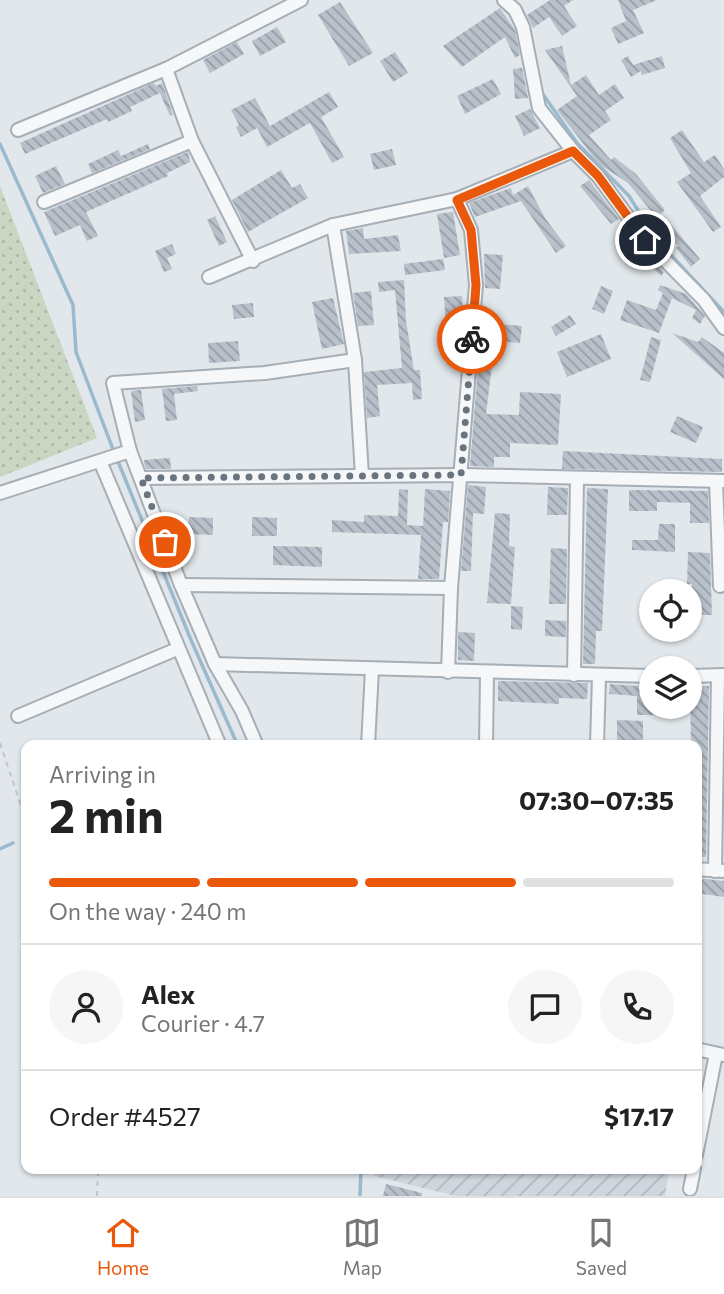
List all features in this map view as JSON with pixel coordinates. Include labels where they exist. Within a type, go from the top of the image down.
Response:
[{"type":"street","points":[[19,130],[166,69],[301,0]]},
{"type":"street","points":[[504,0],[515,10],[523,27],[539,108],[573,151],[598,176],[645,240],[704,300],[724,328]]},
{"type":"street","points":[[166,69],[192,141],[253,261]]},
{"type":"street","points":[[44,202],[192,141]]},
{"type":"street","points":[[209,277],[253,261],[333,225],[457,200],[573,151]]},
{"type":"street","points":[[448,672],[451,588],[476,285],[471,230],[457,200]]},
{"type":"street","points":[[333,225],[355,360],[362,476]]},
{"type":"street","points":[[217,740],[177,649],[115,456],[113,383],[265,373],[355,360]]},
{"type":"street","points":[[115,456],[141,478],[181,585],[215,664],[242,711],[254,740]]},
{"type":"street","points":[[0,493],[115,456]]},
{"type":"street","points":[[141,478],[461,475],[720,481],[720,586]]},
{"type":"street","points":[[574,675],[577,478]]},
{"type":"street","points":[[181,585],[451,588]]},
{"type":"street","points":[[18,716],[177,649]]},
{"type":"street","points":[[215,664],[639,676]]},
{"type":"street","points":[[368,740],[372,670]]},
{"type":"street","points":[[486,740],[487,673]]},
{"type":"street","points":[[597,740],[599,676]]},
{"type":"street","points":[[702,676],[721,676],[719,871]]},
{"type":"street","points":[[702,1050],[720,1055],[702,1131]]},
{"type":"street","points":[[690,1189],[693,1174]]},
{"type":"path","points":[[0,743],[21,806]]},
{"type":"path","points":[[97,1196],[98,1174]]},
{"type":"shaded area","points":[[668,1174],[665,1196],[456,1196],[374,1176]]},
{"type":"green space","points":[[0,186],[97,438],[0,477]]},
{"type":"building","points":[[550,0],[573,0],[564,6],[577,26],[562,36],[549,17],[533,28],[527,15]]},
{"type":"building","points":[[618,0],[657,0],[633,10],[644,33],[618,44],[611,28],[626,21]]},
{"type":"building","points":[[340,2],[373,53],[349,66],[318,15]]},
{"type":"building","points":[[500,8],[515,30],[520,55],[515,58],[505,37],[462,67],[443,46]]},
{"type":"building","points":[[277,27],[286,42],[260,56],[252,41]]},
{"type":"building","points":[[237,42],[244,54],[210,73],[203,60]]},
{"type":"building","points":[[562,46],[571,85],[586,75],[599,95],[615,84],[624,98],[605,111],[611,120],[589,135],[611,160],[614,157],[636,174],[665,210],[656,217],[628,183],[599,164],[557,110],[577,96],[545,50]]},
{"type":"building","points":[[395,52],[408,73],[393,82],[380,61]]},
{"type":"building","points":[[628,56],[633,65],[662,56],[665,68],[642,75],[641,71],[631,77],[621,60]]},
{"type":"building","points":[[522,68],[528,98],[515,99],[513,69]]},
{"type":"building","points":[[493,79],[501,94],[465,114],[457,96]]},
{"type":"building","points":[[154,83],[156,86],[162,83],[173,115],[170,116],[160,93],[130,107],[132,111],[108,122],[107,119],[25,154],[20,143]]},
{"type":"building","points":[[329,92],[338,107],[321,117],[344,157],[332,163],[310,123],[267,147],[257,128],[241,137],[236,127],[239,125],[231,110],[255,98],[270,126]]},
{"type":"building","points":[[530,109],[540,128],[524,136],[515,116]]},
{"type":"building","points":[[682,130],[704,162],[715,155],[724,169],[724,177],[700,196],[721,227],[713,232],[677,182],[691,173],[670,138]]},
{"type":"building","points":[[148,144],[150,149],[92,173],[88,164],[118,150],[121,156]]},
{"type":"building","points":[[392,149],[396,165],[374,170],[370,154]]},
{"type":"building","points":[[188,152],[190,162],[167,173],[168,176],[86,212],[98,236],[87,241],[80,225],[55,236],[44,212]]},
{"type":"building","points":[[56,166],[65,184],[43,193],[35,176]]},
{"type":"building","points":[[281,170],[292,188],[300,184],[308,198],[248,232],[232,200]]},
{"type":"building","points":[[589,180],[619,219],[611,224],[580,186]]},
{"type":"building","points":[[528,186],[545,218],[566,246],[556,253],[521,201],[475,217],[469,203],[511,188],[513,195]]},
{"type":"building","points":[[453,212],[460,255],[444,258],[437,214]]},
{"type":"building","points":[[215,216],[227,242],[219,246],[207,220]]},
{"type":"building","points":[[664,216],[700,259],[691,267],[676,248],[678,246],[657,222]]},
{"type":"building","points":[[622,223],[664,272],[661,276],[632,249],[619,224]]},
{"type":"building","points":[[363,228],[364,239],[398,235],[401,251],[349,254],[346,231]]},
{"type":"building","points":[[172,244],[176,254],[167,258],[172,269],[164,272],[155,251]]},
{"type":"building","points":[[484,254],[503,255],[500,289],[485,288]]},
{"type":"building","points":[[443,259],[445,270],[405,275],[404,264]]},
{"type":"building","points":[[404,280],[406,321],[414,370],[420,370],[422,399],[413,400],[412,383],[377,385],[380,416],[367,418],[364,372],[402,368],[395,290],[379,292],[378,282]]},
{"type":"building","points":[[660,285],[686,294],[705,316],[700,324],[692,318],[696,310],[672,298],[659,333],[620,320],[627,300],[656,310],[663,293],[658,290]]},
{"type":"building","points":[[601,286],[613,291],[604,314],[592,309]]},
{"type":"building","points":[[371,291],[374,325],[358,326],[353,293]]},
{"type":"building","points":[[462,296],[464,329],[446,330],[444,297]]},
{"type":"building","points":[[333,298],[344,344],[322,349],[312,302]]},
{"type":"building","points":[[253,303],[254,317],[234,319],[232,305]]},
{"type":"building","points":[[570,315],[576,324],[556,336],[551,327]]},
{"type":"building","points":[[500,324],[522,326],[520,343],[495,341],[486,414],[519,415],[520,392],[561,394],[558,445],[510,443],[510,457],[494,457],[494,467],[470,466],[481,331],[500,333]]},
{"type":"building","points":[[672,333],[698,342],[702,337],[724,353],[724,379]]},
{"type":"building","points":[[601,334],[611,359],[567,377],[557,352]]},
{"type":"building","points":[[651,337],[661,340],[650,382],[640,380]]},
{"type":"building","points":[[238,341],[240,361],[209,363],[208,343]]},
{"type":"building","points":[[197,386],[198,391],[174,394],[177,420],[166,421],[162,389]]},
{"type":"building","points":[[141,390],[145,420],[135,422],[131,391]]},
{"type":"building","points":[[677,416],[703,427],[696,443],[670,432]]},
{"type":"building","points":[[563,451],[722,459],[722,472],[562,469]]},
{"type":"building","points":[[170,458],[171,469],[146,469],[144,463],[144,460]]},
{"type":"building","points":[[468,485],[486,487],[484,514],[473,513],[471,571],[461,571]]},
{"type":"building","points":[[548,487],[568,488],[567,515],[547,515]]},
{"type":"building","points":[[587,488],[608,489],[602,631],[596,631],[595,664],[583,664]]},
{"type":"building","points":[[399,489],[408,490],[407,525],[423,526],[425,489],[450,491],[448,522],[443,522],[439,579],[418,579],[421,535],[332,532],[332,520],[364,522],[364,515],[398,516]]},
{"type":"building","points":[[629,490],[708,491],[709,523],[690,523],[690,503],[657,502],[657,511],[629,511]]},
{"type":"building","points":[[495,513],[510,514],[509,546],[515,547],[511,604],[487,603]]},
{"type":"building","points":[[189,517],[213,518],[213,535],[188,534]]},
{"type":"building","points":[[252,517],[277,518],[277,536],[252,536]]},
{"type":"building","points":[[659,524],[675,524],[675,552],[632,550],[632,540],[658,540]]},
{"type":"building","points":[[273,546],[322,547],[322,567],[273,565]]},
{"type":"building","points":[[551,548],[567,549],[566,604],[549,604]]},
{"type":"building","points":[[688,552],[710,553],[712,615],[702,615],[702,579],[687,579]]},
{"type":"building","points":[[511,606],[523,607],[522,630],[511,629]]},
{"type":"building","points":[[545,620],[566,621],[566,637],[545,636]]},
{"type":"building","points":[[458,632],[475,633],[474,661],[458,660]]},
{"type":"building","points":[[498,681],[588,683],[587,699],[559,698],[559,704],[498,701]]},
{"type":"building","points":[[610,684],[639,686],[639,715],[637,696],[609,694]]},
{"type":"building","points":[[702,686],[709,686],[706,857],[702,857],[702,740],[691,740],[691,719],[702,719]]},
{"type":"building","points":[[617,720],[643,721],[643,740],[617,740]]},
{"type":"building","points":[[702,879],[724,881],[724,897],[702,894]]},
{"type":"building","points":[[386,1184],[422,1193],[422,1196],[383,1196]]},
{"type":"waterway","points":[[542,93],[577,143],[629,196],[656,239],[724,312]]},
{"type":"waterway","points":[[0,144],[73,305],[76,352],[114,452]]},
{"type":"waterway","points":[[117,459],[235,740]]},
{"type":"waterway","points":[[0,849],[13,843]]},
{"type":"waterway","points":[[360,1196],[361,1174]]},
{"type":"way so far","points":[[165,542],[141,478],[461,475],[472,339]]},
{"type":"route","points":[[472,339],[476,285],[471,230],[457,200],[573,151],[598,176],[645,240]]}]
